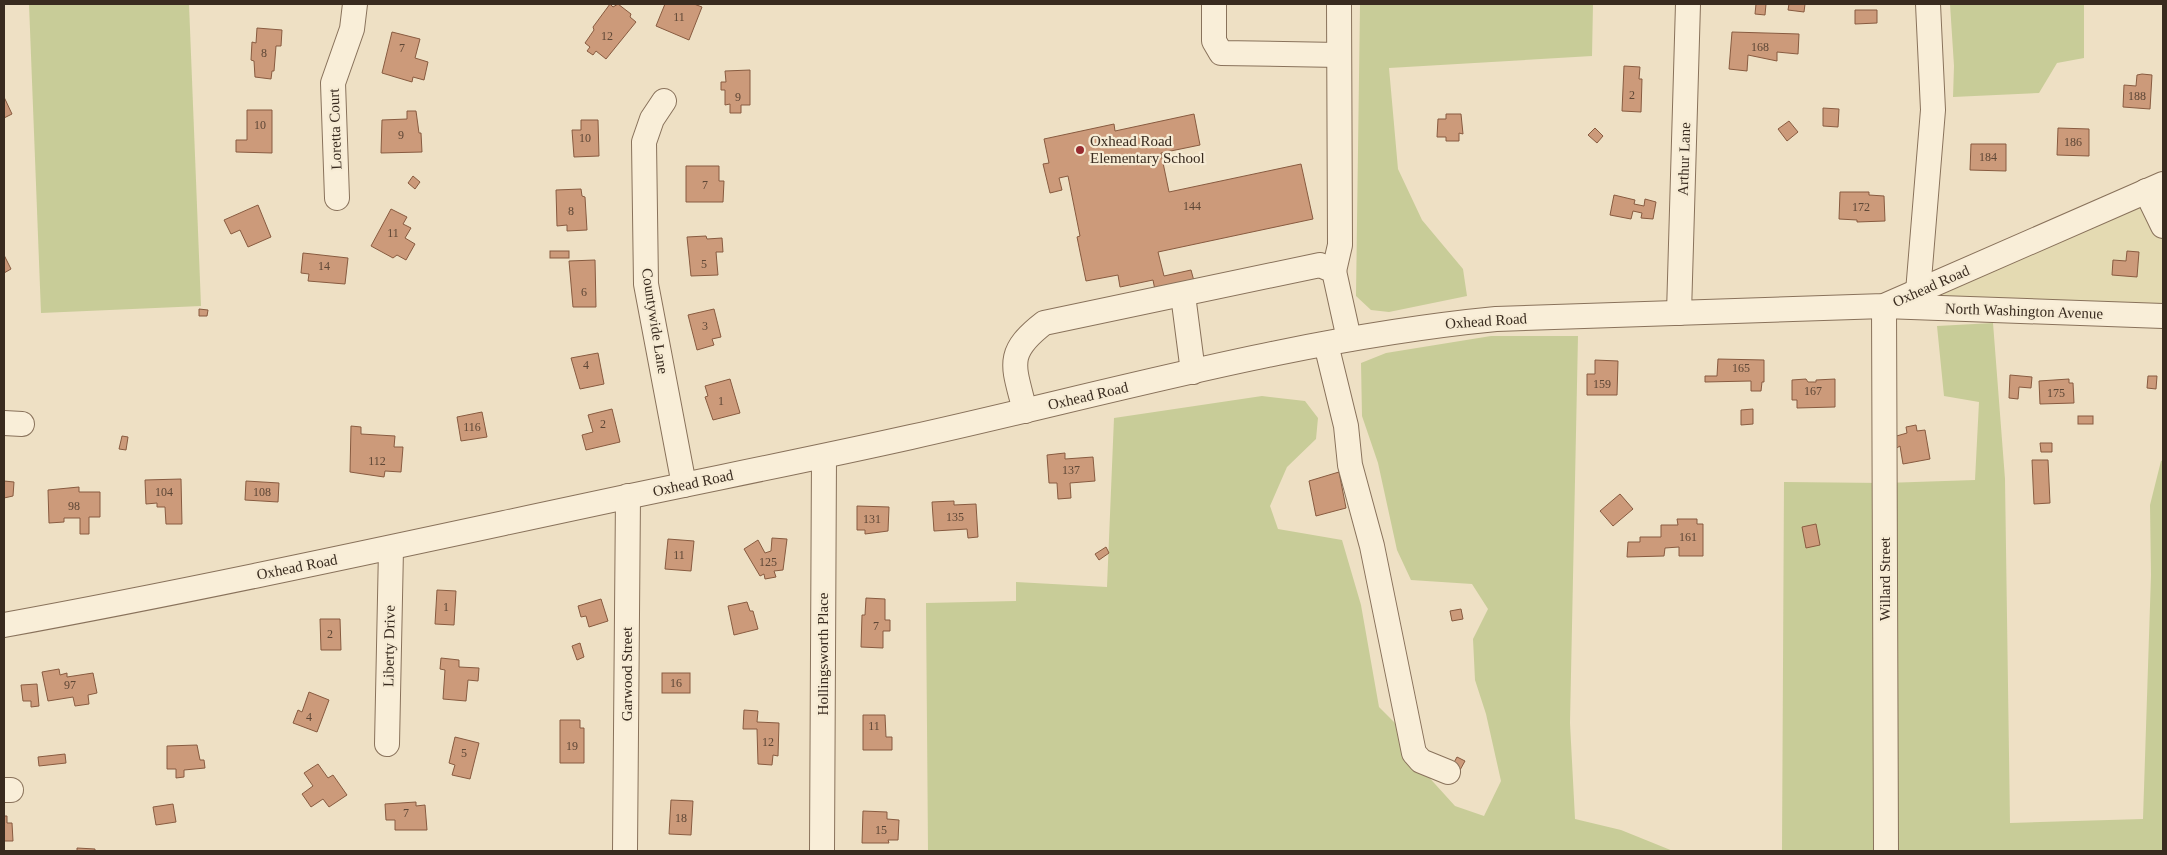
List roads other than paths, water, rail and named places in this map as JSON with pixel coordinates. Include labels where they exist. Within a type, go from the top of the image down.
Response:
[{"type":"street","name":"Loretta Court","points":[[337,198],[333,83],[352,29],[355,4]]},
{"type":"street","points":[[1214,4],[1214,41],[1221,53],[1340,55]]},
{"type":"street","points":[[1339,4],[1340,245],[1334,271],[1338,342],[1350,465],[1363,520],[1372,546],[1414,753],[1420,761],[1448,772]]},
{"type":"street","name":"Arthur Lane","points":[[1679,313],[1688,4]]},
{"type":"street","points":[[1918,292],[1933,110],[1928,4]]},
{"type":"street","name":"Countywide Lane","points":[[664,101],[652,119],[644,142],[646,284],[684,485]]},
{"type":"street","points":[[2155,187],[2163,226]]},
{"type":"street","name":"Oxhead Road","points":[[4,625],[391,548],[628,496],[824,456],[1193,372],[1338,342],[1435,325],[1496,319],[1884,306],[2155,187]]},
{"type":"street","points":[[1025,411],[1015,368],[1017,348],[1044,322],[1183,296],[1320,265],[1334,271]]},
{"type":"street","points":[[1183,296],[1193,372]]},
{"type":"street","name":"North Washington Avenue","points":[[1884,306],[2163,316]]},
{"type":"street","name":"Willard Street","points":[[1884,306],[1886,851]]},
{"type":"street","name":"Hollingsworth Place","points":[[822,851],[824,456]]},
{"type":"street","name":"Garwood Street","points":[[625,851],[628,496]]},
{"type":"street","name":"Liberty Drive","points":[[387,744],[391,548]]},
{"type":"place","name":"Oxhead Road Elementary School","points":[[1080,150]]}]
